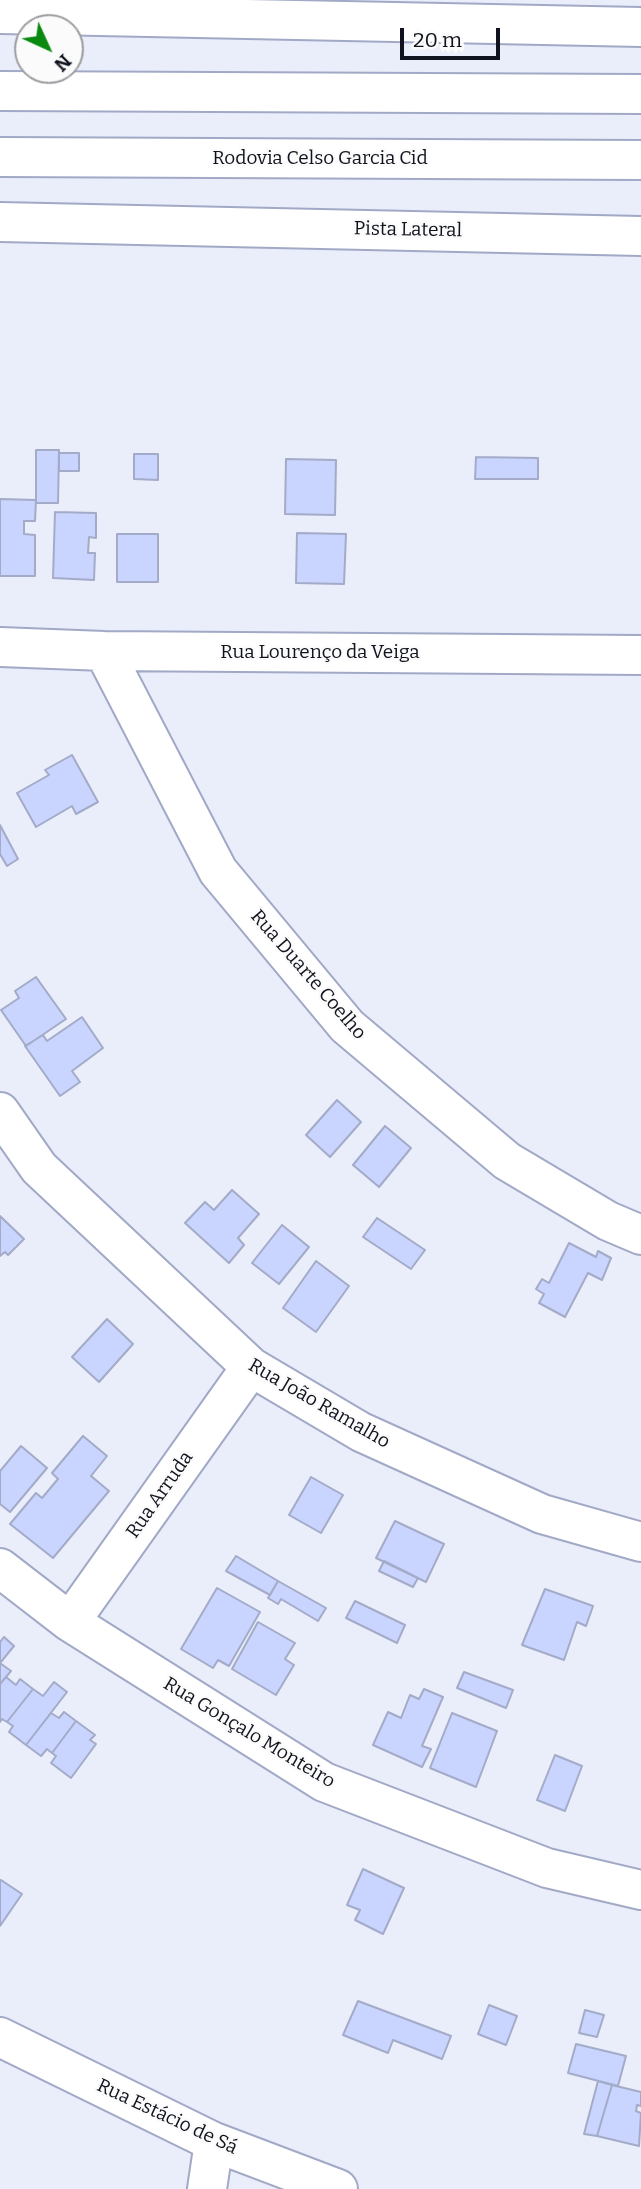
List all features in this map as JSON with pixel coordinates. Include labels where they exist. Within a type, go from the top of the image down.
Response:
[{"type":"main road","points":[[0,14],[641,27]]},
{"type":"main road","points":[[0,91],[641,94]]},
{"type":"main road","name":"Rodovia Celso Garcia Cid","points":[[0,157],[641,160]]},
{"type":"main road","name":"Pista Lateral","points":[[0,222],[641,236]]},
{"type":"main road","name":"Rua Lourenço da Veiga","points":[[0,647],[104,651],[641,654]]},
{"type":"main road","name":"Rua Duarte Coelho","points":[[104,651],[218,872],[347,1026],[507,1161],[608,1221],[641,1236]]},
{"type":"main road","name":"Rua João Ramalho","points":[[0,1112],[39,1168],[251,1367],[361,1432],[542,1514],[641,1542]]},
{"type":"main road","name":"Rua Arruda","points":[[70,1622],[251,1367]]},
{"type":"main road","name":"Rua Gonçalo Monteiro","points":[[0,1568],[70,1622],[324,1782],[547,1868],[641,1890]]},
{"type":"main road","name":"Rua Estácio de Sá","points":[[0,2037],[214,2142],[338,2189]]},
{"type":"main road","points":[[207,2189],[214,2142]]},
{"type":"building","points":[[36,450],[59,450],[58,503],[36,503]]},
{"type":"building","points":[[59,453],[79,453],[79,471],[59,471]]},
{"type":"building","points":[[134,454],[158,454],[158,480],[134,479]]},
{"type":"building","points":[[476,457],[538,458],[538,479],[475,479]]},
{"type":"building","points":[[286,459],[336,460],[335,515],[285,514]]},
{"type":"building","points":[[0,499],[36,500],[35,521],[24,521],[24,534],[35,535],[35,576],[0,576]]},
{"type":"building","points":[[55,512],[96,513],[96,538],[89,537],[88,553],[95,553],[94,580],[53,578]]},
{"type":"building","points":[[297,533],[346,534],[344,584],[296,583]]},
{"type":"building","points":[[117,534],[158,534],[158,582],[117,582]]},
{"type":"building","points":[[72,755],[98,802],[76,814],[72,806],[36,827],[17,793],[49,775],[45,770]]},
{"type":"building","points":[[0,825],[18,859],[7,866],[0,854]]},
{"type":"building","points":[[36,977],[66,1019],[26,1046],[1,1010],[19,998],[15,991]]},
{"type":"building","points":[[82,1017],[103,1048],[72,1071],[80,1082],[60,1096],[25,1046],[43,1035],[47,1041]]},
{"type":"building","points":[[337,1100],[361,1122],[330,1157],[306,1135]]},
{"type":"building","points":[[385,1126],[411,1148],[379,1187],[353,1165]]},
{"type":"building","points":[[232,1190],[259,1214],[238,1238],[244,1245],[229,1263],[185,1223],[205,1202],[214,1210]]},
{"type":"building","points":[[0,1216],[24,1239],[8,1255],[5,1252],[0,1256]]},
{"type":"building","points":[[377,1218],[425,1250],[411,1269],[363,1237]]},
{"type":"building","points":[[282,1225],[309,1247],[279,1284],[252,1263]]},
{"type":"building","points":[[569,1243],[596,1257],[598,1251],[611,1258],[602,1280],[588,1273],[565,1317],[539,1303],[544,1294],[536,1289],[542,1279],[549,1283]]},
{"type":"building","points":[[316,1261],[349,1286],[316,1332],[283,1308]]},
{"type":"building","points":[[107,1319],[133,1344],[99,1382],[72,1357]]},
{"type":"building","points":[[83,1436],[107,1456],[91,1476],[109,1491],[53,1558],[10,1524],[36,1493],[42,1498],[58,1479],[52,1473]]},
{"type":"building","points":[[21,1446],[47,1468],[10,1512],[0,1504],[0,1471]]},
{"type":"building","points":[[311,1477],[343,1495],[321,1533],[289,1515]]},
{"type":"building","points":[[395,1521],[444,1544],[426,1582],[376,1558]]},
{"type":"building","points":[[236,1556],[278,1581],[270,1595],[226,1571]]},
{"type":"building","points":[[384,1561],[418,1578],[413,1587],[379,1571]]},
{"type":"building","points":[[278,1581],[326,1608],[318,1621],[281,1599],[278,1604],[268,1598]]},
{"type":"building","points":[[217,1588],[260,1612],[229,1666],[218,1660],[213,1668],[181,1649]]},
{"type":"building","points":[[545,1589],[593,1606],[586,1626],[577,1622],[564,1660],[522,1645]]},
{"type":"building","points":[[355,1601],[405,1625],[397,1643],[346,1618]]},
{"type":"building","points":[[258,1622],[295,1643],[285,1659],[294,1665],[276,1695],[232,1669]]},
{"type":"building","points":[[4,1637],[14,1646],[0,1663],[0,1642]]},
{"type":"building","points":[[0,1663],[11,1671],[0,1684]]},
{"type":"building","points":[[464,1672],[513,1690],[506,1708],[457,1688]]},
{"type":"building","points":[[6,1677],[16,1685],[20,1679],[33,1689],[7,1722],[2,1719],[0,1722],[0,1684]]},
{"type":"building","points":[[54,1682],[67,1692],[26,1745],[9,1732],[13,1726],[7,1722],[33,1689],[43,1696]]},
{"type":"building","points":[[424,1689],[443,1697],[422,1746],[431,1749],[422,1767],[373,1745],[388,1712],[401,1718],[410,1695],[419,1699]]},
{"type":"building","points":[[64,1712],[76,1721],[52,1753],[47,1749],[41,1756],[26,1745],[51,1713],[59,1718]]},
{"type":"building","points":[[452,1713],[497,1731],[476,1787],[430,1768]]},
{"type":"building","points":[[76,1721],[95,1735],[90,1740],[96,1744],[71,1778],[51,1763],[56,1756],[52,1753]]},
{"type":"building","points":[[555,1755],[582,1766],[565,1811],[537,1800]]},
{"type":"building","points":[[363,1869],[404,1888],[383,1934],[355,1920],[360,1910],[347,1905]]},
{"type":"building","points":[[0,1881],[22,1894],[0,1926]]},
{"type":"building","points":[[358,2001],[451,2036],[442,2059],[393,2040],[388,2053],[343,2035]]},
{"type":"building","points":[[489,2005],[517,2016],[506,2045],[478,2034]]},
{"type":"building","points":[[585,2010],[604,2015],[597,2037],[579,2033]]},
{"type":"building","points":[[576,2044],[626,2056],[618,2086],[568,2073]]},
{"type":"building","points":[[598,2081],[612,2085],[597,2136],[584,2134]]},
{"type":"building","points":[[612,2085],[641,2092],[641,2106],[637,2105],[636,2111],[641,2113],[639,2146],[597,2136]]}]
